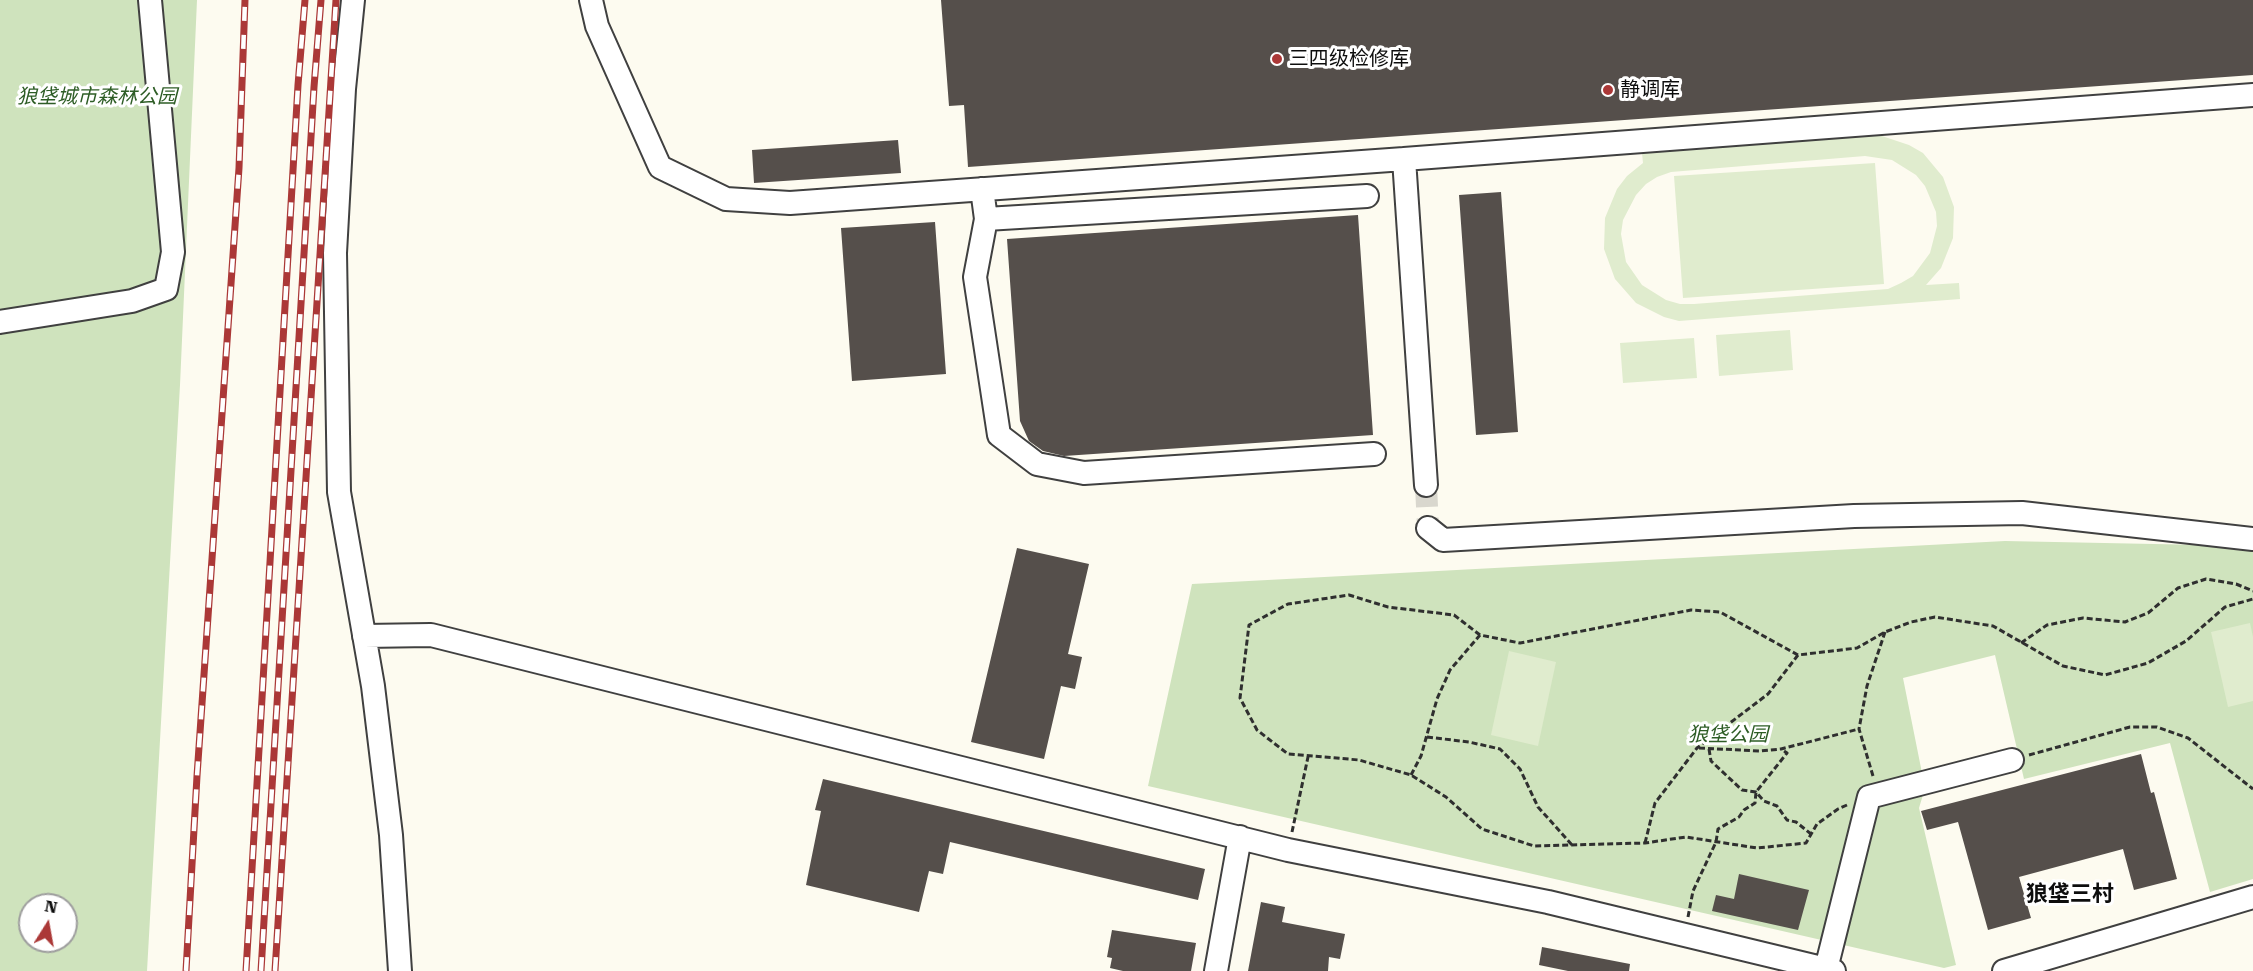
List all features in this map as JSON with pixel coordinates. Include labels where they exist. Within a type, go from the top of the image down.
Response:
[{"type":"street","points":[[0,322],[132,301],[166,289],[173,252],[150,0]]},
{"type":"street","points":[[353,0],[344,89],[335,265],[339,492],[373,686],[391,835],[400,971]]},
{"type":"street","points":[[591,0],[597,26],[660,167],[726,199],[748,201],[790,203],[2253,95]]},
{"type":"street","points":[[1404,159],[1426,485]]},
{"type":"street","points":[[982,189],[986,219],[975,277],[999,435],[1037,464],[1084,473],[1374,454]]},
{"type":"street","points":[[986,219],[1367,196]]},
{"type":"street","points":[[1428,528],[1443,540],[1843,516],[2022,513],[2253,539]]},
{"type":"street","points":[[364,636],[431,635],[1288,850],[1548,902],[1830,970],[1874,796],[2012,760]]},
{"type":"street","points":[[1216,971],[1240,837]]},
{"type":"street","points":[[2004,971],[2253,897]]},
{"type":"path","points":[[2021,643],[2047,625],[2056,623],[2083,618],[2125,622],[2148,613],[2178,588],[2206,579],[2236,584],[2253,591]]},
{"type":"path","points":[[1885,632],[1867,686],[1859,729],[1874,796],[1838,809],[1817,824],[1806,843],[1757,848],[1686,837],[1645,843],[1534,846],[1482,829],[1446,797],[1411,775],[1359,760],[1288,754],[1257,730],[1240,698],[1249,625],[1288,604],[1349,595],[1388,607],[1454,615],[1480,635],[1520,643],[1690,610],[1720,612],[1798,655],[1857,648],[1885,632],[1911,622],[1935,617],[1993,626],[2063,666],[2105,675],[2148,663],[2186,641],[2226,607],[2253,599]]},
{"type":"path","points":[[1411,775],[1421,756],[1437,699],[1450,670],[1480,635]]},
{"type":"path","points":[[1645,843],[1655,803],[1697,748],[1768,694],[1798,655]]},
{"type":"path","points":[[2012,760],[2130,728],[2157,727],[2188,738],[2253,789]]},
{"type":"path","points":[[1697,748],[1760,752],[1859,729]]},
{"type":"path","points":[[1427,736],[1500,749],[1520,769],[1538,807],[1573,846]]},
{"type":"path","points":[[1709,748],[1711,761],[1742,790],[1756,792],[1764,801],[1777,806],[1787,820],[1796,822],[1811,834]]},
{"type":"path","points":[[1684,935],[1693,891],[1716,842],[1719,829],[1739,817],[1744,810],[1755,803],[1756,792],[1787,753],[1780,749]]},
{"type":"path","points":[[1288,850],[1308,757]]},
{"type":"green space","name":"狼垡城市森林公园","points":[[0,0],[197,0],[180,385],[147,971],[0,971]]},
{"type":"green space","points":[[1863,135],[1879,135],[1909,145],[1923,153],[1943,177],[1954,207],[1953,238],[1941,268],[1926,285],[1959,283],[1960,299],[1679,321],[1664,317],[1636,303],[1615,279],[1604,249],[1605,218],[1617,189],[1627,176],[1643,163],[1642,153]],"holes":[[[1865,156],[1892,160],[1916,175],[1925,186],[1936,212],[1937,226],[1930,253],[1913,276],[1888,289],[1680,304],[1666,300],[1642,285],[1626,262],[1621,234],[1623,220],[1636,195],[1646,184],[1657,177],[1671,172]]]},
{"type":"green space","points":[[1875,163],[1884,284],[1683,298],[1674,176]]},
{"type":"green space","points":[[1790,330],[1793,370],[1719,376],[1716,335]]},
{"type":"green space","points":[[1694,338],[1697,378],[1623,383],[1620,343]]},
{"type":"green space","name":"狼垡公园","points":[[2005,541],[2253,546],[2253,879],[2210,892],[2170,743],[2024,779],[1995,655],[1903,678],[1925,788],[1919,808],[1956,965],[1944,968],[1148,786],[1192,584]]},
{"type":"green space","points":[[2250,623],[2253,637],[2253,701],[2228,707],[2211,632]]},
{"type":"green space","points":[[1509,651],[1556,662],[1538,746],[1491,735]]},
{"type":"building","points":[[941,0],[2253,0],[2253,75],[968,167],[964,105],[949,106]]},
{"type":"building","points":[[898,140],[901,173],[754,183],[752,150]]},
{"type":"building","points":[[1501,192],[1518,432],[1476,435],[1459,195]]},
{"type":"building","points":[[1358,215],[1373,435],[1064,456],[1043,451],[1029,441],[1020,421],[1007,239]]},
{"type":"building","points":[[935,222],[946,374],[852,381],[841,228]]},
{"type":"building","points":[[1017,548],[1089,564],[1068,654],[1082,657],[1075,689],[1061,686],[1044,759],[971,742]]},
{"type":"building","points":[[2141,754],[2151,793],[2154,792],[2177,879],[2134,890],[2123,849],[2019,877],[2031,918],[1988,930],[1958,822],[1927,830],[1921,811]]},
{"type":"building","points":[[823,779],[1205,869],[1198,900],[950,842],[943,874],[929,871],[919,912],[806,885],[821,811],[815,810]]},
{"type":"building","points":[[1739,874],[1809,890],[1798,930],[1712,911],[1716,895],[1734,899]]},
{"type":"building","points":[[1261,902],[1285,907],[1282,922],[1345,934],[1340,959],[1329,957],[1328,971],[1248,971]]},
{"type":"building","points":[[1112,930],[1196,943],[1191,971],[1123,971],[1110,968],[1112,958],[1107,957]]},
{"type":"building","points":[[1542,947],[1630,964],[1629,971],[1568,971],[1539,965]]},
{"type":"tunnel","points":[[1426,485],[1428,528]]},
{"type":"railway","points":[[186,971],[197,776],[239,168],[245,0]]},
{"type":"railway","points":[[246,971],[298,85],[305,0]]},
{"type":"railway","points":[[261,971],[321,0]]},
{"type":"railway","points":[[275,971],[336,0]]},
{"type":"place","name":"三四级检修库","points":[[1277,59]]},
{"type":"place","name":"静调库","points":[[1608,90]]},
{"type":"district","name":"狼垡三村","points":[[2070,895]]}]
